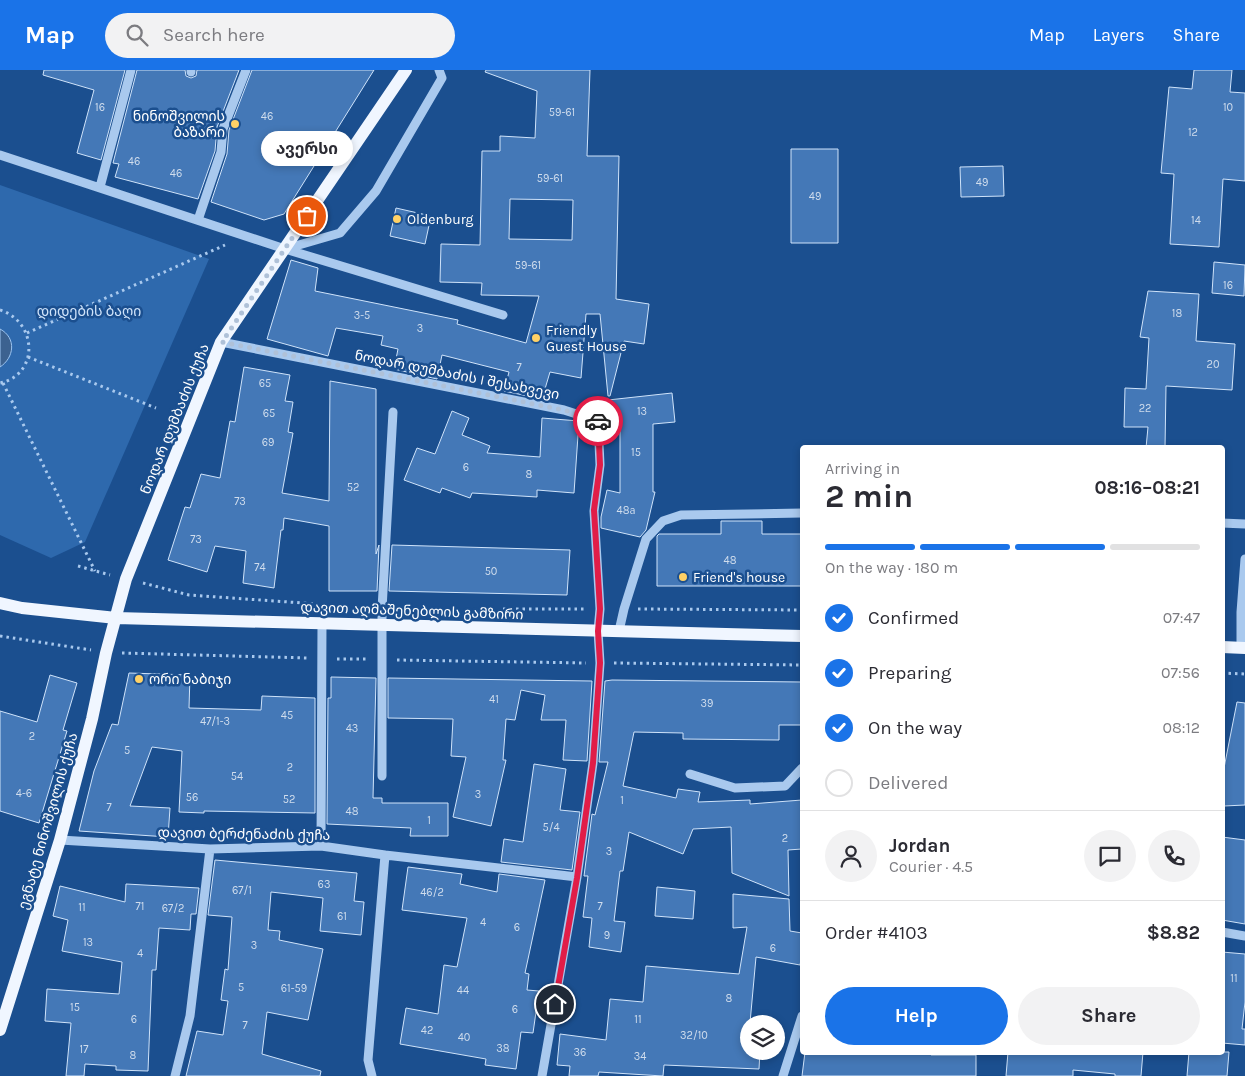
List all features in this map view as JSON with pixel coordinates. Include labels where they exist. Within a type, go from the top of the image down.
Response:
[{"type":"main road","name":"ნოდარ დუმბაძის ქუჩა","points":[[116,618],[126,579],[222,342],[406,70]]},
{"type":"main road","name":"დავით აღმაშენებლის გამზირი","points":[[0,603],[22,608]]},
{"type":"main road","name":"დავით აღმაშენებლის გამზირი","points":[[0,608],[22,608],[116,618],[800,636]]},
{"type":"main road","name":"ეგნატე ნინოშვილის ქუჩა","points":[[0,1030],[60,840],[92,720],[106,652],[116,618]]},
{"type":"main road","points":[[1225,647],[1243,648]]},
{"type":"street","points":[[100,187],[130,70]]},
{"type":"street","points":[[198,220],[222,152],[223,129],[246,70]]},
{"type":"street","points":[[285,249],[340,233],[376,191],[442,78],[438,70]]},
{"type":"street","points":[[0,154],[285,249],[503,315]]},
{"type":"street","name":"ნოდარ დუმბაძის I შესახვევი","points":[[222,342],[564,410],[598,421],[600,465],[594,510],[600,609],[598,631],[600,663],[593,763],[577,878],[542,1076]]},
{"type":"street","points":[[382,776],[382,625],[393,412]]},
{"type":"street","points":[[619,631],[646,539],[663,521],[682,515],[800,513]]},
{"type":"street","points":[[1225,522],[1245,524]]},
{"type":"street","points":[[1243,648],[1241,612],[1245,559]]},
{"type":"street","points":[[321,846],[322,623]]},
{"type":"street","points":[[690,774],[735,788],[785,786],[800,770]]},
{"type":"street","name":"დავით ბერძენაძის ქუჩა","points":[[60,840],[210,849],[321,846],[577,878]]},
{"type":"street","points":[[175,1076],[190,1016],[210,849]]},
{"type":"street","points":[[372,1076],[368,1060],[385,855]]},
{"type":"street","points":[[1225,933],[1245,936]]},
{"type":"street","points":[[782,1076],[800,1022]]},
{"type":"path","points":[[27,333],[222,245],[248,237]]},
{"type":"path","points":[[0,310],[10,313],[20,322],[27,333],[30,345],[28,357],[23,368],[14,377],[2,383],[95,571]]},
{"type":"path","points":[[28,357],[156,408]]},
{"type":"path","points":[[78,566],[190,595],[325,605]]},
{"type":"path","points":[[501,609],[600,609]]},
{"type":"path","points":[[624,609],[800,610]]},
{"type":"path","points":[[0,636],[106,652],[322,658],[800,665]]},
{"type":"path","points":[[1225,673],[1245,674]]},
{"type":"green space","name":"დიდების ბაღი","points":[[0,185],[209,259],[85,542],[51,558],[0,535]]},
{"type":"shaded area","points":[[0,329],[9,337],[12,348],[8,359],[0,367]]},
{"type":"building","points":[[44,70],[125,70],[101,160],[77,153],[94,90],[43,75]]},
{"type":"building","points":[[137,70],[185,70],[186,76],[191,78],[196,76],[197,70],[239,70],[217,127],[215,151],[198,199],[115,177],[119,164],[113,163]]},
{"type":"building","points":[[252,70],[374,70],[284,214],[264,220],[211,202],[227,154],[229,130]]},
{"type":"building","points":[[486,70],[590,70],[587,156],[619,156],[616,299],[649,304],[644,344],[624,341],[610,396],[608,396],[600,314],[586,314],[581,378],[550,372],[542,399],[504,391],[509,372],[442,355],[437,379],[394,369],[398,349],[381,345],[383,336],[336,328],[328,356],[267,339],[291,260],[318,268],[315,291],[458,320],[457,324],[526,343],[539,296],[481,295],[482,283],[440,282],[441,244],[480,245],[482,151],[500,151],[500,136],[535,138],[537,91],[485,72]],"holes":[[[510,199],[573,200],[572,240],[509,239]]]},
{"type":"building","points":[[1194,70],[1232,70],[1230,92],[1245,93],[1245,181],[1223,179],[1219,247],[1170,244],[1174,174],[1161,173],[1169,87],[1192,89]]},
{"type":"building","points":[[791,149],[838,149],[838,243],[791,243]]},
{"type":"building","points":[[1003,166],[1004,196],[961,197],[960,167]]},
{"type":"building","points":[[396,208],[431,216],[425,244],[390,236]]},
{"type":"building","points":[[1214,262],[1245,265],[1244,296],[1212,293]]},
{"type":"building","points":[[1148,291],[1199,294],[1196,341],[1235,344],[1232,390],[1166,386],[1165,445],[1146,445],[1148,427],[1124,427],[1125,388],[1146,389],[1149,338],[1140,337]]},
{"type":"building","points":[[244,367],[290,375],[285,401],[293,402],[288,432],[293,433],[282,493],[329,501],[330,381],[376,389],[376,554],[379,545],[377,591],[329,591],[329,526],[284,518],[274,588],[243,583],[246,551],[215,546],[207,572],[168,560],[185,507],[190,508],[201,474],[220,478],[230,421],[235,422]]},
{"type":"building","points":[[672,393],[675,422],[653,424],[653,492],[655,492],[646,530],[640,537],[601,528],[601,517],[607,490],[620,493],[620,427],[611,428],[608,400]]},
{"type":"building","points":[[452,411],[469,418],[462,435],[490,446],[487,453],[540,457],[542,418],[579,421],[574,493],[537,490],[537,497],[472,493],[470,498],[442,488],[440,493],[404,480],[417,448],[435,454]]},
{"type":"building","points":[[721,521],[762,521],[762,534],[800,534],[800,586],[657,586],[657,536],[659,534],[721,534]]},
{"type":"building","points":[[392,545],[570,550],[567,595],[389,591]]},
{"type":"building","points":[[129,673],[190,675],[189,708],[261,710],[262,696],[315,698],[315,813],[179,812],[182,751],[152,747],[130,806],[170,808],[168,837],[79,831],[94,771],[112,724],[118,725]]},
{"type":"building","points":[[50,675],[77,683],[63,730],[67,731],[39,823],[0,811],[0,711],[37,722]]},
{"type":"building","points":[[331,677],[376,678],[373,798],[382,798],[382,803],[448,803],[448,836],[410,836],[411,828],[327,824],[328,698],[331,698]]},
{"type":"building","points":[[388,678],[592,681],[587,761],[563,760],[566,720],[541,720],[545,695],[521,690],[515,720],[506,719],[503,760],[506,760],[491,826],[453,817],[466,757],[451,756],[453,719],[388,718]]},
{"type":"building","points":[[605,681],[800,682],[800,725],[779,725],[779,740],[683,739],[683,733],[634,732],[623,786],[676,798],[678,789],[700,792],[698,802],[750,800],[750,804],[800,800],[800,849],[788,850],[789,896],[732,873],[731,827],[693,829],[683,854],[629,832],[623,871],[620,871],[614,921],[625,922],[621,952],[589,947],[592,918],[583,917],[588,876],[584,876],[592,814],[595,815],[608,762],[599,762]]},
{"type":"building","points":[[1237,702],[1245,703],[1245,805],[1225,806],[1225,763]]},
{"type":"building","points":[[534,764],[566,769],[560,810],[580,812],[572,870],[501,862],[504,839],[523,842]]},
{"type":"building","points":[[1225,837],[1245,840],[1245,924],[1225,921]]},
{"type":"building","points":[[215,860],[357,873],[354,901],[364,902],[361,935],[320,931],[323,898],[271,892],[268,930],[280,931],[279,940],[323,949],[308,1020],[267,1012],[262,1054],[321,1071],[320,1076],[186,1076],[197,1031],[223,1035],[228,1001],[221,1000],[225,969],[228,970],[232,917],[208,915]]},
{"type":"building","points":[[408,867],[462,874],[460,884],[497,892],[499,874],[545,880],[525,973],[529,974],[527,990],[539,991],[533,1033],[521,1032],[516,1069],[485,1065],[486,1059],[400,1044],[406,1008],[438,1014],[444,965],[457,967],[467,918],[402,910]]},
{"type":"building","points":[[126,884],[199,888],[196,914],[191,914],[190,930],[159,928],[156,970],[152,970],[148,1071],[116,1070],[116,1066],[85,1064],[84,1076],[66,1076],[71,1023],[45,1021],[47,989],[119,994],[122,962],[62,951],[68,920],[53,916],[60,886],[125,902]]},
{"type":"building","points":[[657,887],[695,891],[693,919],[655,916]]},
{"type":"building","points":[[733,894],[789,899],[790,931],[800,933],[800,965],[756,957],[751,1015],[740,1015],[740,1060],[760,1060],[759,1069],[664,1065],[663,1076],[599,1072],[598,1076],[569,1076],[570,1066],[557,1065],[560,1034],[606,1040],[610,999],[643,1002],[646,966],[739,974],[747,927],[733,928]]},
{"type":"building","points":[[1225,952],[1245,954],[1245,1002],[1242,1029],[1245,1029],[1245,1045],[1225,1043]]},
{"type":"building","points":[[1225,1052],[1229,1052],[1227,1076],[1187,1076],[1189,1055],[1225,1055]]},
{"type":"building","points":[[805,1055],[976,1055],[976,1076],[802,1076]]},
{"type":"building","points":[[1008,1055],[1143,1055],[1141,1076],[1115,1076],[1115,1074],[1073,1070],[1073,1076],[1006,1076]]},
{"type":"way so far","points":[[307,216],[222,342],[564,410],[598,421]]},
{"type":"place","name":"ნინოშვილის ბაზარი","points":[[235,124]]},
{"type":"place","name":"ავერსი","points":[[307,216]]},
{"type":"place","name":"Oldenburg","points":[[397,219]]},
{"type":"place","name":"Friendly Guest House","points":[[536,338]]},
{"type":"place","name":"Friend's house","points":[[683,577]]},
{"type":"place","name":"ორი ნაბიჯი","points":[[139,679]]},
{"type":"route","points":[[555,1004],[577,878],[593,763],[600,663],[598,631],[600,609],[594,510],[600,465],[598,421]]}]
